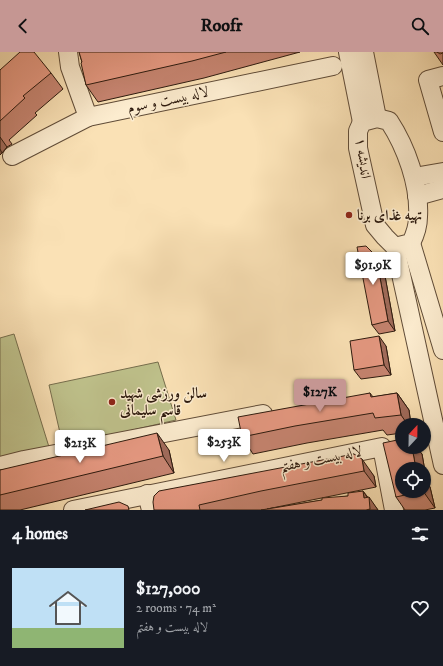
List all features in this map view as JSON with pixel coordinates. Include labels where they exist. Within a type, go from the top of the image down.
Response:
[{"type":"street","points":[[68,52],[70,67],[88,117]]},
{"type":"street","points":[[348,52],[360,74],[370,120]]},
{"type":"street","points":[[360,74],[364,52]]},
{"type":"street","name":"لاله بیست و سوم","points":[[12,156],[88,117],[333,66]]},
{"type":"street","points":[[436,78],[443,132]]},
{"type":"street","name":"اندیشه ۱","points":[[403,245],[416,230],[418,216],[414,177],[400,138],[389,121],[370,120],[358,131],[358,148],[375,224],[385,237],[403,245],[443,350]]},
{"type":"street","points":[[414,177],[443,172]]},
{"type":"street","points":[[417,196],[443,190]]},
{"type":"street","name":"اندیشه ۱","points":[[403,245],[443,465]]},
{"type":"street","points":[[0,466],[24,460],[280,411]]},
{"type":"street","name":"لاله بیست و هفتم","points":[[73,510],[149,502],[382,447],[394,510]]},
{"type":"green space","points":[[14,334],[49,447],[0,460],[0,338]]},
{"type":"green space","name":"سالن ورزشی شهید قاسم سلیمانی","points":[[158,362],[176,420],[63,446],[49,385]]},
{"type":"building","points":[[20,52],[34,52],[51,73],[23,96],[25,98],[0,121],[0,70]]},
{"type":"building","points":[[79,52],[226,52],[86,85]]},
{"type":"building","points":[[366,246],[376,256],[388,321],[372,325],[357,247]]},
{"type":"building","points":[[379,336],[384,365],[354,370],[350,341]]},
{"type":"building","points":[[370,393],[371,397],[397,393],[401,415],[375,418],[373,413],[295,426],[242,437],[238,417]]},
{"type":"building","points":[[157,433],[163,456],[0,495],[0,470]]},
{"type":"building","points":[[395,440],[395,454],[413,454],[415,462],[395,462],[395,493],[383,443]]},
{"type":"building","points":[[354,454],[362,459],[364,471],[199,505],[200,510],[154,510],[154,496],[159,491]]},
{"type":"building","points":[[363,491],[364,498],[369,497],[370,509],[261,510],[322,500],[322,498],[348,496],[348,493]]},
{"type":"building","points":[[119,502],[128,506],[129,510],[85,510]]},
{"type":"place","name":"تهیه غذای برنا","points":[[349,215]]},
{"type":"place","name":"سالن ورزشی شهید قاسم سلیمانی","points":[[112,402]]}]
